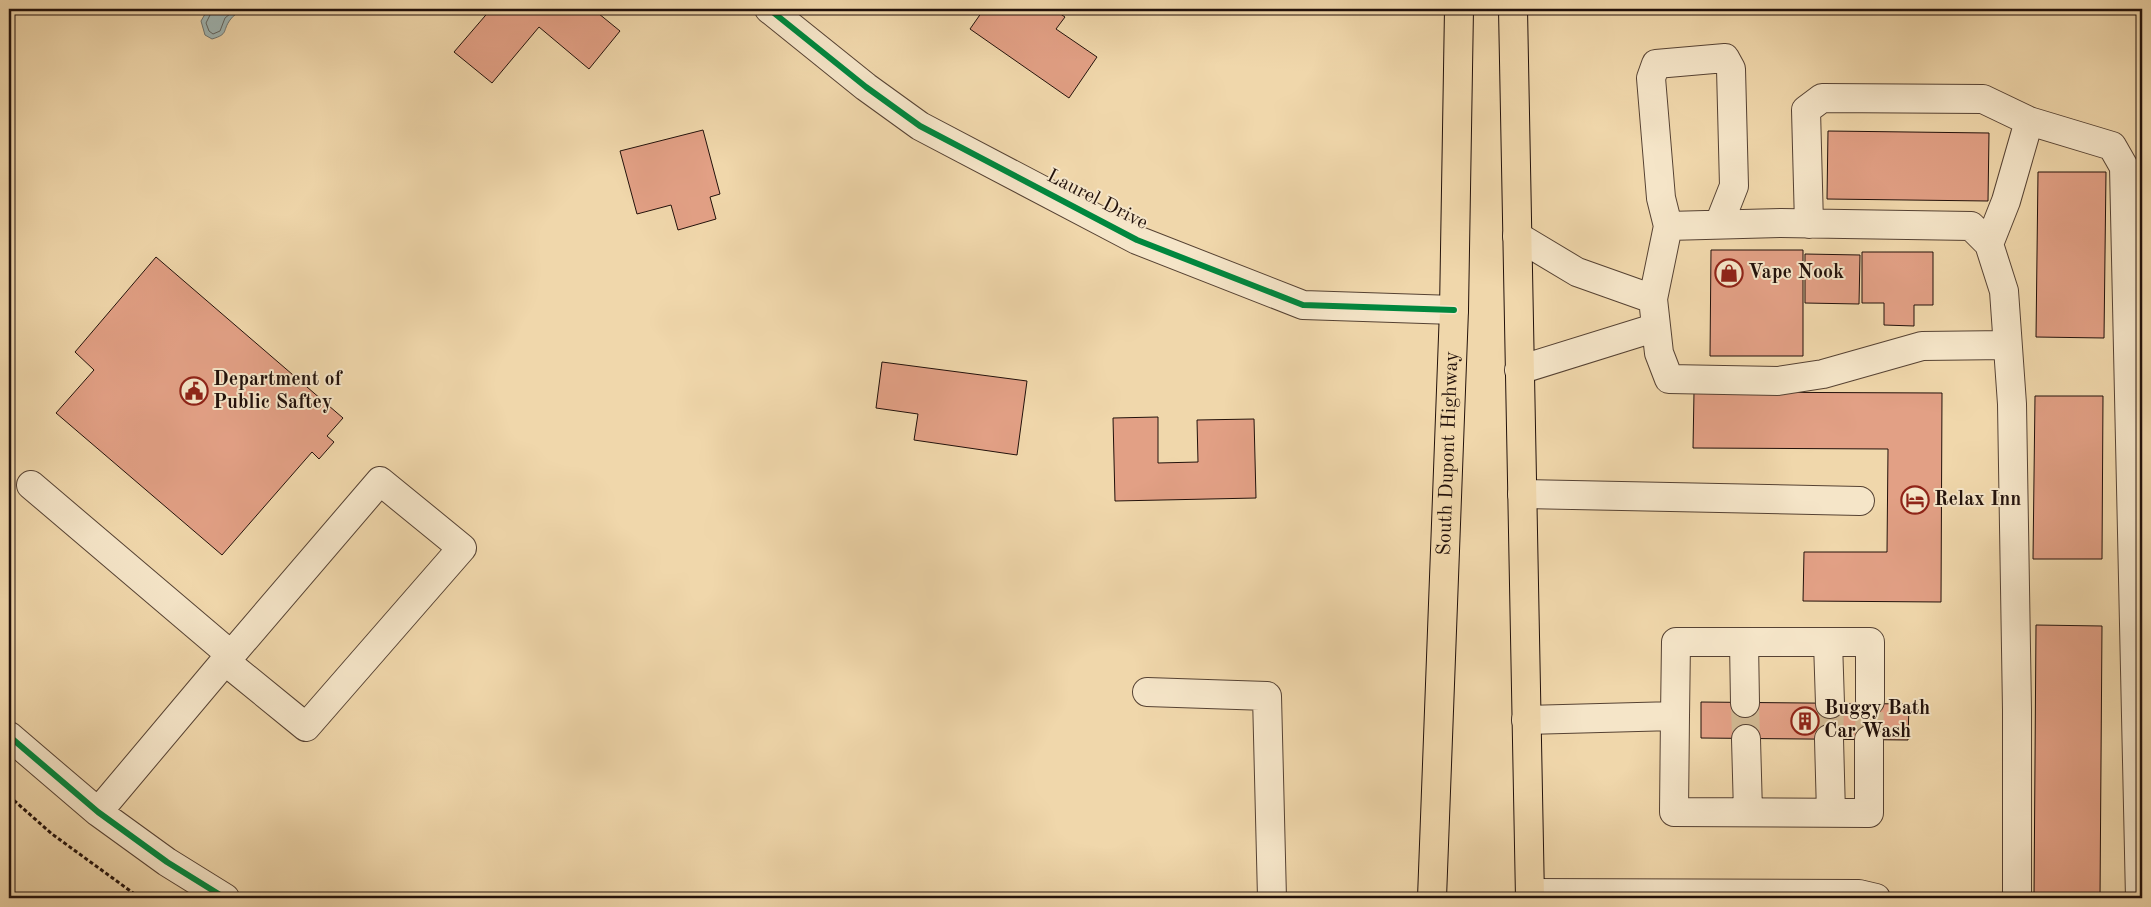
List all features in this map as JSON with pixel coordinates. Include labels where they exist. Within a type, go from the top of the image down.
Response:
[{"type":"highway","name":"South Dupont Highway","points":[[1432,898],[1454,310],[1459,9]]},
{"type":"highway","points":[[1514,9],[1519,370],[1530,896]]},
{"type":"street","name":"Laurel Drive","points":[[769,9],[866,88],[920,126],[1137,240],[1302,304],[1454,310]]},
{"type":"street","points":[[1720,224],[1734,186],[1731,69],[1725,58],[1656,64],[1651,78],[1661,198],[1668,226],[1653,299],[1654,328],[1659,353],[1669,378],[1687,380],[1778,381],[1823,374],[1922,346],[2007,345]]},
{"type":"street","points":[[1809,224],[1806,110],[1822,98],[1983,99],[2029,121],[2112,146],[2124,167],[2140,898]]},
{"type":"street","points":[[1989,244],[2006,201],[2029,121]]},
{"type":"street","points":[[1668,226],[1720,224],[1971,226],[1989,244],[2004,291],[2012,423],[2017,710],[2017,898]]},
{"type":"street","points":[[1517,236],[1577,272],[1653,299]]},
{"type":"street","points":[[1519,370],[1654,328]]},
{"type":"street","points":[[31,485],[228,658],[306,727],[462,548],[380,481],[228,658],[98,812]]},
{"type":"street","points":[[1522,494],[1860,501]]},
{"type":"street","points":[[1869,740],[1869,813],[1674,812],[1676,642],[1870,642],[1870,701]]},
{"type":"street","points":[[1744,642],[1745,703]]},
{"type":"street","points":[[1828,642],[1830,704]]},
{"type":"street","points":[[1147,692],[1267,696],[1272,898]]},
{"type":"street","points":[[1526,720],[1675,716]]},
{"type":"street","points":[[9,736],[98,812],[168,862],[225,898]]},
{"type":"street","points":[[1746,739],[1748,812]]},
{"type":"street","points":[[1829,739],[1831,812]]},
{"type":"street","points":[[1530,896],[1859,894],[1876,898]]},
{"type":"path","points":[[9,796],[52,834],[140,898]]},
{"type":"water","points":[[208,9],[241,9],[231,18],[223,34],[212,39],[205,35],[201,21]]},
{"type":"building","points":[[491,9],[593,9],[620,31],[589,69],[539,27],[492,83],[454,52]]},
{"type":"building","points":[[984,9],[1053,9],[1065,17],[1056,29],[1097,57],[1069,98],[970,29]]},
{"type":"building","points":[[703,130],[720,194],[710,197],[716,219],[678,230],[671,205],[637,214],[620,151]]},
{"type":"building","points":[[1828,131],[1989,133],[1988,201],[1827,199]]},
{"type":"building","points":[[2038,172],[2106,172],[2104,338],[2036,337]]},
{"type":"building","points":[[1711,250],[1803,250],[1803,356],[1710,356]]},
{"type":"building","points":[[1862,252],[1933,252],[1933,305],[1914,305],[1914,326],[1884,325],[1884,303],[1862,303]]},
{"type":"building","points":[[1805,254],[1860,255],[1859,304],[1805,303]]},
{"type":"building","name":"Department of Public Saftey","points":[[156,257],[343,418],[327,436],[334,442],[319,459],[312,452],[222,555],[56,413],[94,370],[75,352]]},
{"type":"building","points":[[882,362],[1027,381],[1017,455],[914,440],[918,414],[876,408]]},
{"type":"building","name":"Relax Inn","points":[[1694,392],[1942,393],[1941,602],[1803,601],[1804,552],[1887,552],[1888,449],[1693,448]]},
{"type":"building","points":[[2035,396],[2103,396],[2102,559],[2033,559]]},
{"type":"building","points":[[1158,417],[1158,463],[1198,462],[1197,420],[1254,419],[1256,498],[1115,501],[1113,418]]},
{"type":"building","points":[[2036,625],[2102,626],[2100,898],[2034,898]]},
{"type":"building","name":"Buggy Bath Car Wash","points":[[1701,702],[1909,704],[1908,740],[1701,738]]},
{"type":"tunnel","points":[[1869,740],[1870,701]]},
{"type":"tunnel","points":[[1745,703],[1746,739]]},
{"type":"tunnel","points":[[1829,739],[1830,704]]},
{"type":"cycle path","points":[[769,9],[866,87],[920,126],[1137,240],[1303,305],[1454,310]]},
{"type":"cycle path","points":[[9,736],[98,812],[167,862],[225,898]]},
{"type":"place","name":"Vape Nook","points":[[1729,273]]},
{"type":"place","name":"Department of Public Saftey","points":[[194,391]]},
{"type":"place","name":"Relax Inn","points":[[1915,500]]},
{"type":"place","name":"Buggy Bath Car Wash","points":[[1805,721]]}]
